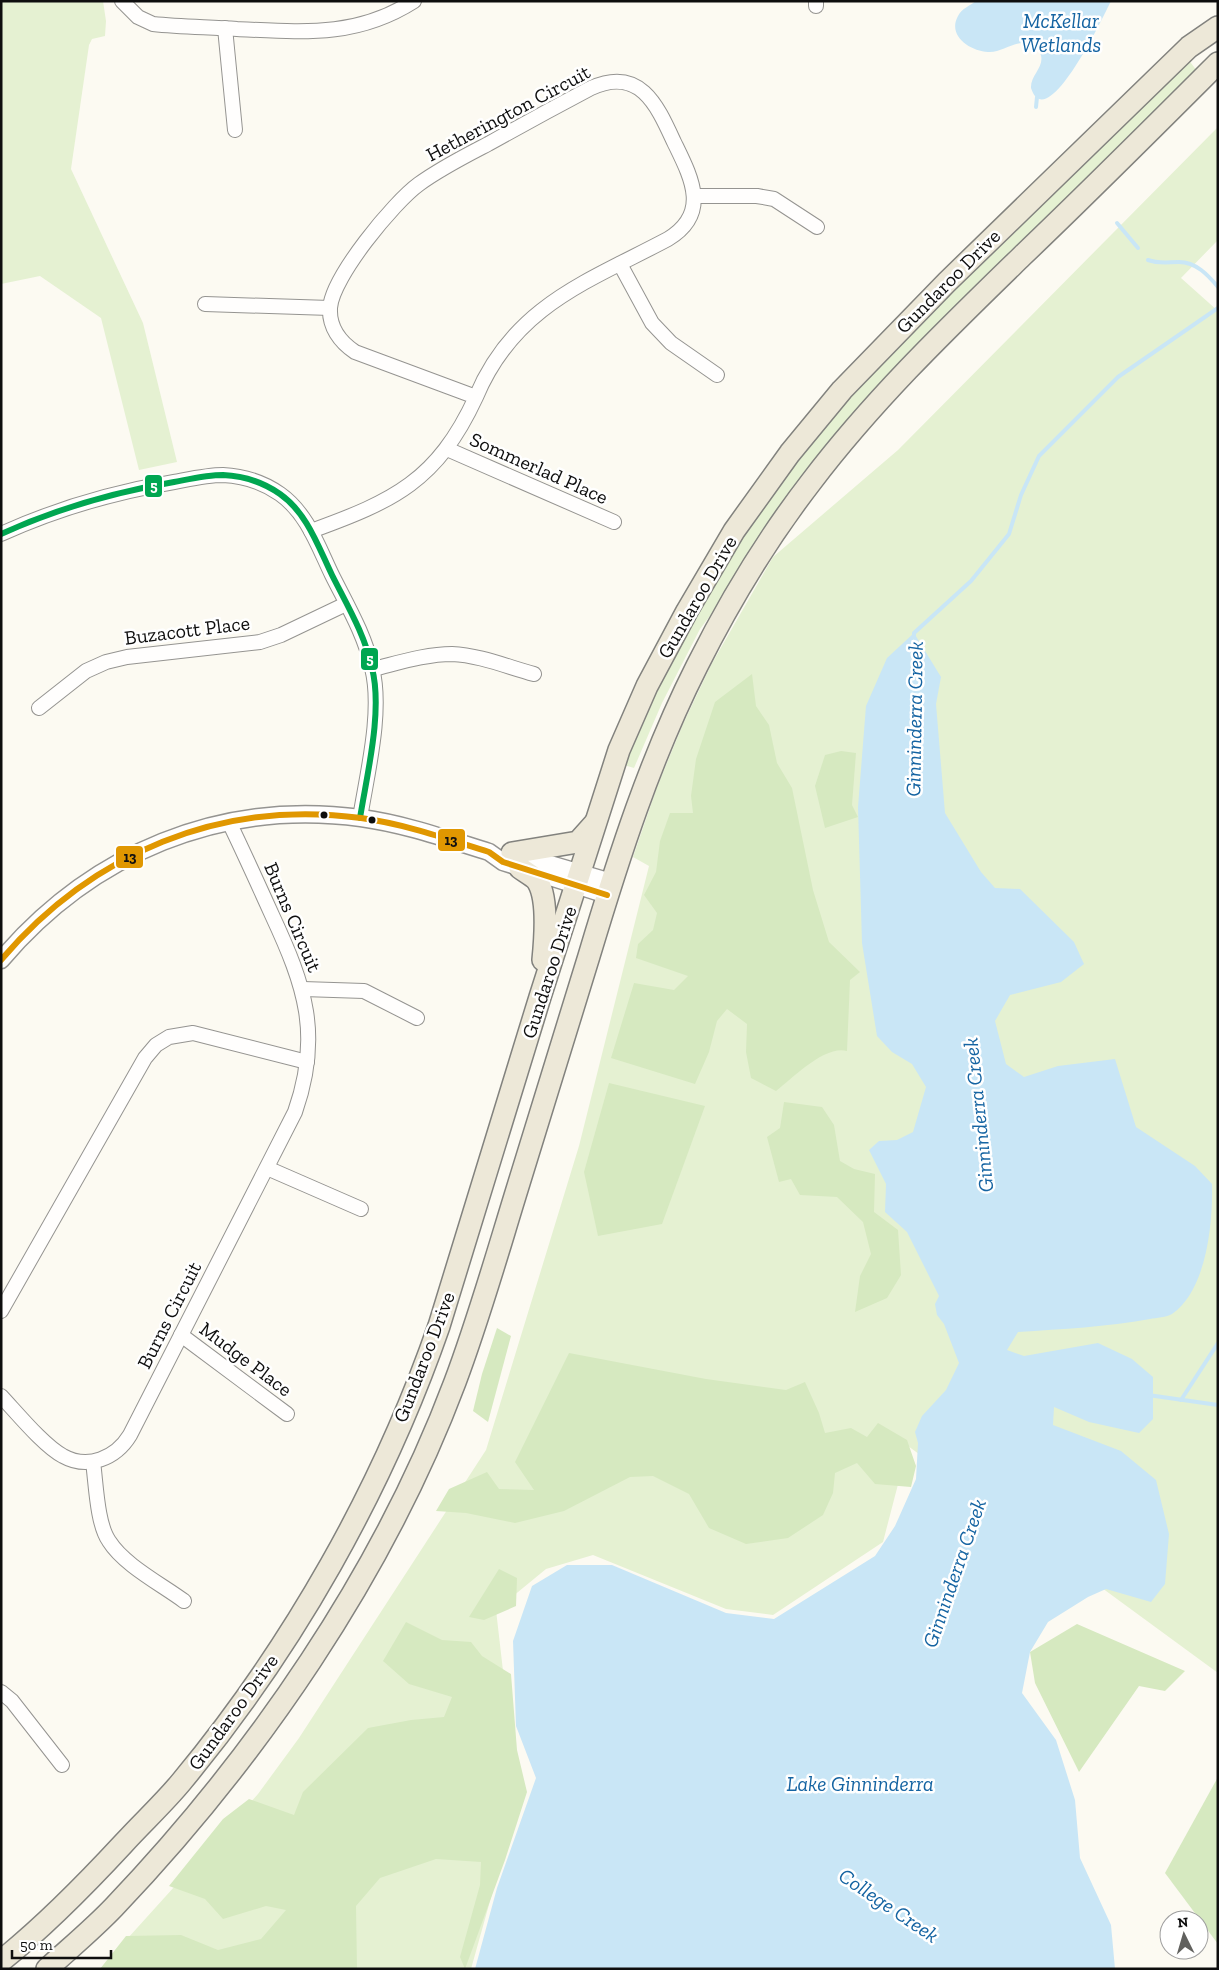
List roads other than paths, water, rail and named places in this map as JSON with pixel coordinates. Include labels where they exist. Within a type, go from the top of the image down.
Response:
[{"type":"main road","name":"Gundaroo Drive","points":[[1,1961],[95,1874],[181,1781],[276,1653],[321,1582],[370,1491],[425,1366],[619,750],[646,686],[734,531],[790,453],[842,390],[900,328],[1188,47],[1218,27]]},
{"type":"main road","name":"Gundaroo Drive","points":[[47,1969],[111,1910],[190,1823],[249,1748],[288,1695],[352,1594],[406,1492],[455,1383],[494,1264],[609,888],[649,770],[695,670],[754,562],[808,485],[847,437],[909,367],[1218,63]]},
{"type":"main road","points":[[540,997],[546,934],[542,896],[538,882],[516,860],[578,842],[596,822]]},
{"type":"street","points":[[122,1],[138,17],[153,24],[330,31],[376,20],[414,1]]},
{"type":"street","points":[[225,28],[235,130]]},
{"type":"street","name":"Hetherington Circuit","points":[[312,531],[388,500],[426,472],[447,449],[463,424],[498,354],[530,319],[555,299],[675,235],[686,225],[692,211],[695,196],[690,174],[659,110],[650,96],[637,87],[622,82],[599,84],[444,167],[414,188],[388,214],[339,280],[333,293],[330,308]]},
{"type":"street","points":[[695,196],[757,196],[774,199],[817,227]]},
{"type":"street","points":[[620,264],[652,323],[671,343],[718,375]]},
{"type":"street","points":[[205,304],[330,308],[332,323],[338,336],[355,352],[476,397]]},
{"type":"street","name":"Sommerlad Place","points":[[447,449],[614,522]]},
{"type":"street","points":[[1,534],[92,500],[159,484],[223,476],[247,479],[275,491],[298,511],[312,531],[366,646],[373,669],[376,707],[360,818]]},
{"type":"street","name":"Buzacott Place","points":[[39,708],[86,671],[106,662],[128,657],[260,642],[346,604]]},
{"type":"street","points":[[373,669],[430,656],[453,654],[469,656],[534,674]]},
{"type":"street","points":[[1,960],[24,934],[64,898],[101,872],[161,842],[229,822],[295,814],[360,818],[423,832],[489,852],[503,862],[516,860],[609,888]]},
{"type":"street","name":"Burns Circuit","points":[[93,1462],[108,1457],[126,1442],[295,1112],[308,1062],[309,1033],[303,989],[291,956],[229,822]]},
{"type":"street","points":[[303,989],[364,991],[417,1018]]},
{"type":"street","points":[[1,1311],[145,1058],[156,1046],[169,1037],[193,1033],[308,1062]]},
{"type":"street","points":[[267,1168],[361,1209]]},
{"type":"street","name":"Mudge Place","points":[[181,1335],[287,1414]]},
{"type":"street","points":[[1,1396],[57,1452],[70,1460],[93,1462],[102,1521],[108,1540],[122,1556],[184,1601]]},
{"type":"street","points":[[1,1692],[12,1701],[62,1765]]},
{"type":"water","name":"McKellar Wetlands","points":[[976,1],[1111,1],[1087,47],[1062,85],[1049,97],[1039,99],[1031,88],[1031,83],[1041,60],[1041,55],[1037,48],[1029,43],[1020,43],[998,51],[981,51],[974,49],[958,36],[955,23],[958,16],[964,9]]},
{"type":"water","name":"Lake Ginninderra","points":[[914,633],[941,677],[936,704],[945,813],[981,872],[995,888],[1020,889],[1074,942],[1084,964],[1061,982],[1010,995],[995,1021],[1006,1064],[1024,1077],[1058,1066],[1115,1059],[1136,1127],[1195,1166],[1212,1184],[1211,1217],[1206,1254],[1193,1289],[1184,1303],[1172,1314],[1117,1324],[1018,1332],[1007,1350],[1024,1356],[1098,1343],[1132,1359],[1153,1377],[1153,1419],[1139,1433],[1089,1422],[1054,1407],[1053,1425],[1121,1451],[1156,1480],[1169,1534],[1165,1584],[1151,1602],[1106,1589],[1088,1597],[1048,1622],[1030,1652],[1022,1693],[1056,1740],[1075,1800],[1080,1858],[1111,1925],[1115,1969],[475,1969],[497,1888],[536,1778],[516,1726],[513,1641],[532,1586],[567,1565],[612,1565],[726,1613],[774,1619],[875,1556],[895,1526],[916,1479],[918,1443],[915,1432],[922,1416],[946,1390],[959,1363],[944,1324],[937,1315],[935,1304],[939,1296],[907,1232],[885,1212],[886,1184],[869,1150],[879,1141],[897,1140],[913,1132],[926,1087],[912,1064],[892,1052],[877,1036],[862,943],[858,807],[866,706],[887,658]]},
{"type":"waterway","points":[[1036,107],[1037,97]]},
{"type":"waterway","points":[[1117,223],[1138,248]]},
{"type":"waterway","points":[[1148,260],[1191,264],[1206,274],[1218,287]]},
{"type":"waterway","name":"Ginninderra Creek","points":[[914,636],[914,633],[971,581],[1009,534],[1021,495],[1039,456],[1118,377],[1218,308]]},
{"type":"waterway","points":[[1181,1400],[1218,1343]]},
{"type":"waterway","points":[[1148,1395],[1218,1405]]},
{"type":"water label","name":"College Creek","points":[[889,1905]]}]
